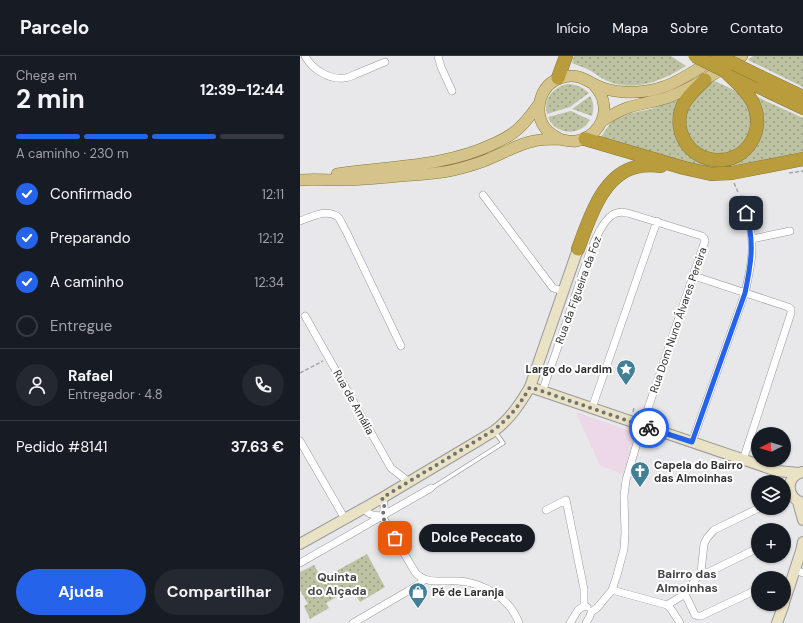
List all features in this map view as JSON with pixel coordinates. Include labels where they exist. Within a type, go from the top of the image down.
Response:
[{"type":"highway","points":[[558,78],[566,56]]},
{"type":"highway","points":[[695,56],[803,108]]},
{"type":"highway","points":[[719,56],[761,78],[803,97]]},
{"type":"highway","points":[[705,80],[688,97],[684,104],[680,113],[680,131],[684,141],[697,154],[715,160],[733,158],[747,148],[753,140],[757,122],[756,112],[750,98],[725,71]]},
{"type":"highway","points":[[585,139],[684,168],[711,174],[720,174],[803,159]]},
{"type":"highway","points":[[578,249],[601,195],[610,183],[620,175],[629,169],[645,165],[684,168]]},
{"type":"main road","points":[[594,85],[623,92],[654,90],[676,82],[719,56]]},
{"type":"main road","points":[[602,121],[614,113],[628,108],[670,97],[705,80],[742,56]]},
{"type":"main road","points":[[313,179],[360,179],[444,172],[475,164],[524,144],[540,140],[560,139],[576,141],[585,139],[598,128],[602,121],[604,111],[604,102],[600,93],[594,85],[586,79],[577,76],[558,78],[550,84],[540,98],[540,119],[551,134],[560,139]]},
{"type":"main road","points":[[300,180],[347,172],[430,162],[473,152],[491,145],[519,129],[539,104]]},
{"type":"main road","points":[[300,544],[410,482],[494,430],[509,417],[521,403],[530,387],[578,249]]},
{"type":"main road","points":[[530,387],[777,472],[801,472]]},
{"type":"main road","points":[[791,483],[793,478],[801,472]]},
{"type":"main road","points":[[791,494],[801,502],[803,520]]},
{"type":"main road","points":[[791,589],[799,571],[803,542]]},
{"type":"main road","points":[[777,623],[781,611]]},
{"type":"street","points":[[305,56],[314,67],[322,73],[334,78],[345,78],[385,62]]},
{"type":"street","points":[[438,56],[441,67],[452,91]]},
{"type":"street","points":[[483,195],[553,288],[563,291]]},
{"type":"street","points":[[692,442],[745,293],[750,271],[752,239],[750,226],[742,199]]},
{"type":"street","name":"Rua da Figueira da Foz","points":[[542,392],[592,246],[605,222],[611,215],[623,212],[657,221],[702,236],[704,238]]},
{"type":"street","points":[[300,221],[320,214],[329,213],[338,217],[401,346]]},
{"type":"street","points":[[592,408],[657,221]]},
{"type":"street","points":[[752,239],[790,231]]},
{"type":"street","name":"Rua Dom Nuno Álvares Pereira","points":[[591,612],[597,608],[612,590],[618,575],[624,549],[624,496],[626,480],[642,426],[694,276],[705,241],[704,238]]},
{"type":"street","points":[[694,276],[791,309],[792,313],[743,460]]},
{"type":"street","name":"Rua de Amália","points":[[305,316],[391,468],[410,482]]},
{"type":"street","points":[[300,441],[345,519]]},
{"type":"street","points":[[300,563],[431,488]]},
{"type":"street","points":[[382,498],[385,510],[382,516]]},
{"type":"street","points":[[546,510],[566,500],[584,589],[584,606]]},
{"type":"street","points":[[364,508],[367,513],[382,516],[418,577],[424,580],[460,581],[484,588],[503,600],[519,623]]},
{"type":"street","points":[[664,604],[684,594],[701,569],[704,544],[710,533],[751,512]]},
{"type":"street","points":[[701,569],[709,572],[751,551]]},
{"type":"street","points":[[353,623],[424,580]]},
{"type":"street","points":[[612,590],[664,604],[671,609],[680,623]]},
{"type":"street","points":[[684,594],[695,615],[701,616],[751,592]]},
{"type":"street","points":[[584,606],[591,612],[586,623]]},
{"type":"street","points":[[570,623],[578,610],[584,606]]},
{"type":"lane","points":[[431,488],[503,443],[494,430]]},
{"type":"path","points":[[733,181],[742,199]]},
{"type":"path","points":[[300,373],[328,358]]},
{"type":"path","points":[[632,413],[634,408]]},
{"type":"shaded area","points":[[576,412],[636,433],[623,474],[600,466]]},
{"type":"green space","points":[[574,56],[671,56],[686,66],[659,80],[630,86],[620,85],[608,81],[589,70],[572,63]]},
{"type":"green space","points":[[753,56],[803,56],[803,87],[748,60]]},
{"type":"green space","points":[[713,80],[738,93],[744,100],[749,111],[751,126],[746,138],[738,147],[727,152],[715,153],[703,150],[693,141],[685,124],[685,115],[690,104],[700,89]]},
{"type":"green space","points":[[567,84],[579,86],[589,93],[570,107],[547,114],[546,103],[550,94],[557,88]]},
{"type":"green space","points":[[753,95],[803,118],[803,154],[724,169],[700,167],[601,137],[611,122],[618,118],[681,99],[675,111],[704,162],[753,146]]},
{"type":"green space","points":[[590,96],[593,106],[592,116],[572,109]]},
{"type":"green space","points":[[571,111],[590,120],[580,129],[568,132],[556,127],[551,123],[548,117]]},
{"type":"green space","points":[[367,554],[385,587],[360,602],[352,588],[326,603],[329,608],[310,619],[304,606],[308,604],[300,590],[300,572],[314,565],[322,579]]},
{"type":"way so far","points":[[395,538],[382,516],[385,510],[382,498],[494,430],[509,417],[521,403],[530,387],[649,428]]},
{"type":"place","name":"Largo do Jardim","points":[[626,386]]},
{"type":"place","name":"Capela do Bairro das Almoinhas","points":[[640,488]]},
{"type":"place","name":"Dolce Peccato","points":[[395,538]]},
{"type":"place","name":"Pé de Laranja","points":[[418,609]]},
{"type":"district","name":"Bairro das Almoinhas","points":[[687,581]]},
{"type":"district","name":"Quinta do Alçada","points":[[337,584]]},
{"type":"route","points":[[649,428],[692,442],[745,293],[752,253],[752,239],[746,213]]}]
